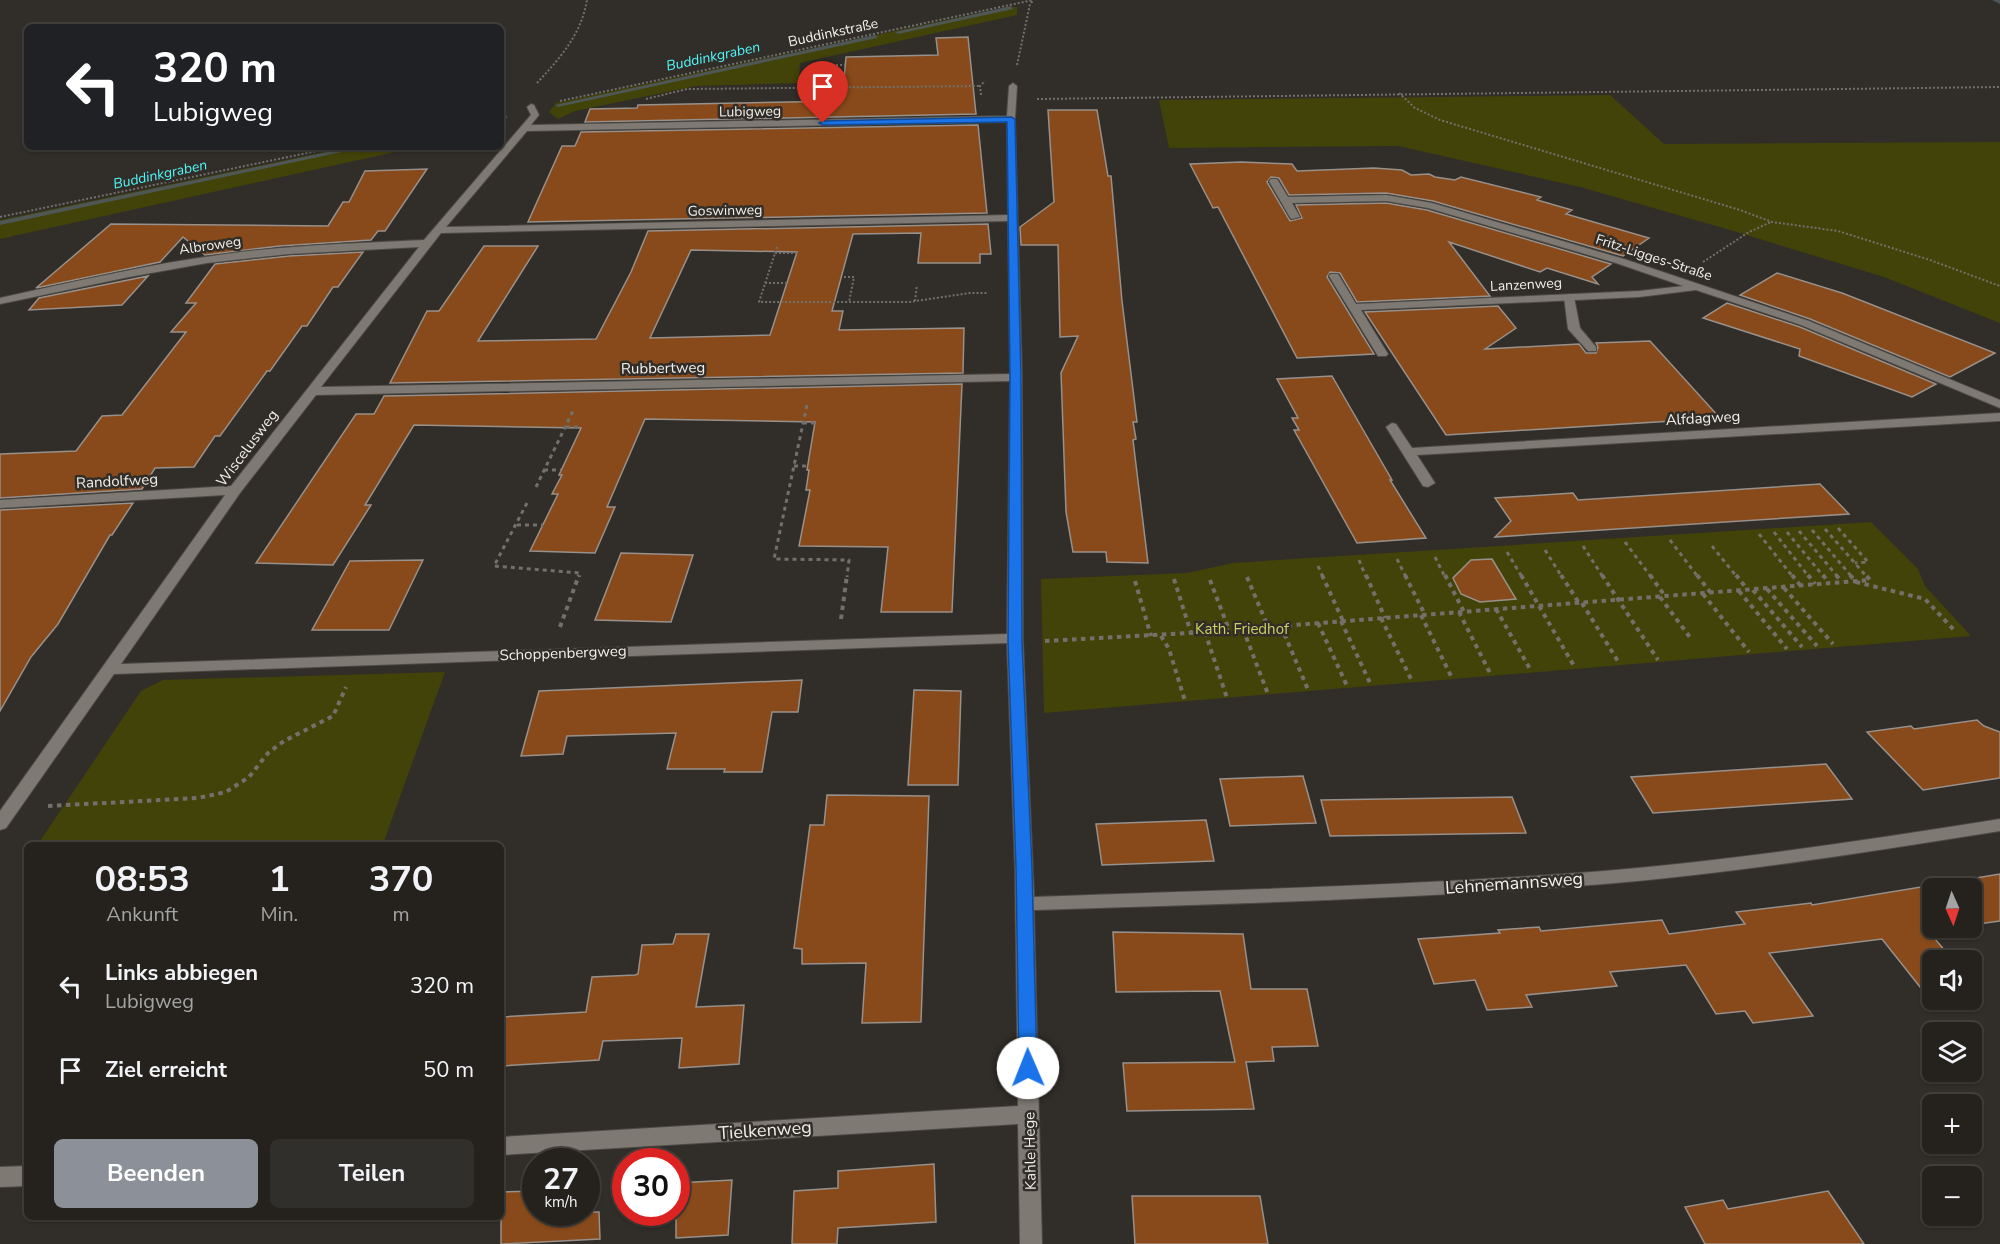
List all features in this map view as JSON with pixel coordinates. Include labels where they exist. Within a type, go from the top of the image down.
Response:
[{"type":"street","name":"Kahle Hege","points":[[1013,93],[1011,119],[1016,377],[1015,640],[1024,904],[1031,1244]]},
{"type":"street","name":"Wiscelusweg","points":[[0,824],[235,490],[427,243],[536,116],[531,107]]},
{"type":"street","name":"Lubigweg","points":[[524,128],[1011,119]]},
{"type":"street","points":[[1274,181],[1295,217]]},
{"type":"street","name":"Fritz-Ligges-Straße","points":[[1285,200],[1386,198],[1429,205],[1699,287],[1805,323],[2000,404]]},
{"type":"street","name":"Goswinweg","points":[[438,230],[1013,218]]},
{"type":"street","name":"Albroweg","points":[[0,301],[114,276],[209,260],[292,250],[427,243]]},
{"type":"street","points":[[1334,276],[1382,354]]},
{"type":"street","name":"Lanzenweg","points":[[1354,307],[1639,294],[1699,287]]},
{"type":"street","points":[[1569,297],[1574,329],[1592,349]]},
{"type":"street","name":"Rubbertweg","points":[[310,392],[1016,377]]},
{"type":"street","name":"Alfdagweg","points":[[1409,452],[2000,417]]},
{"type":"street","points":[[1392,427],[1428,483]]},
{"type":"street","name":"Randolfweg","points":[[0,504],[235,490]]},
{"type":"street","name":"Schoppenbergweg","points":[[111,669],[550,653],[1015,640]]},
{"type":"street","name":"Lehnemannsweg","points":[[1024,904],[1369,893],[1606,877],[1865,847],[2000,825]]},
{"type":"street","name":"Tielkenweg","points":[[504,1146],[1029,1114]]},
{"type":"street","points":[[0,1177],[24,1176]]},
{"type":"path","points":[[531,107],[536,85],[574,40],[584,19],[586,0]]},
{"type":"path","points":[[1034,0],[1030,4],[1013,93],[1399,93],[2000,87]]},
{"type":"path","name":"Buddinkstraße","points":[[531,107],[1034,0]]},
{"type":"path","points":[[834,84],[835,65],[845,65]]},
{"type":"path","points":[[646,99],[687,89],[980,86]]},
{"type":"path","points":[[1399,93],[1415,108],[1440,120],[1740,210],[1772,222],[1838,231],[1930,260],[2000,286]]},
{"type":"path","points":[[0,217],[322,150]]},
{"type":"path","points":[[1676,280],[1749,232],[1772,222]]},
{"type":"path","points":[[778,244],[759,302],[915,301],[970,293],[1014,293]]},
{"type":"path","points":[[775,253],[797,253]]},
{"type":"path","points":[[844,277],[854,277],[849,302]]},
{"type":"path","points":[[765,283],[787,283]]},
{"type":"path","points":[[915,301],[917,285]]},
{"type":"path","points":[[812,381],[774,559],[849,560],[838,644]]},
{"type":"path","points":[[536,488],[585,386]]},
{"type":"path","points":[[803,423],[815,423]]},
{"type":"path","points":[[566,427],[582,427]]},
{"type":"path","points":[[794,466],[807,466]]},
{"type":"path","points":[[544,470],[561,470]]},
{"type":"path","points":[[527,503],[494,566],[580,573],[550,653]]},
{"type":"path","points":[[516,525],[543,525]]},
{"type":"path","points":[[1838,528],[1868,562],[1854,563]]},
{"type":"path","points":[[1015,640],[1151,636],[1870,580],[1825,529]]},
{"type":"path","points":[[1812,530],[1856,582],[1925,599],[1954,630]]},
{"type":"path","points":[[1799,531],[1843,583]]},
{"type":"path","points":[[1774,532],[1816,585]]},
{"type":"path","points":[[1787,532],[1829,583]]},
{"type":"path","points":[[1759,534],[1801,586]]},
{"type":"path","points":[[1670,540],[1711,593]]},
{"type":"path","points":[[1625,542],[1692,640]]},
{"type":"path","points":[[1583,546],[1658,660]]},
{"type":"path","points":[[1712,546],[1802,647]]},
{"type":"path","points":[[1545,550],[1619,663]]},
{"type":"path","points":[[1507,552],[1574,666]]},
{"type":"path","points":[[1435,557],[1490,673]]},
{"type":"path","points":[[1397,559],[1451,676]]},
{"type":"path","points":[[1359,561],[1412,681]]},
{"type":"path","points":[[1318,566],[1371,685]]},
{"type":"path","points":[[1247,577],[1268,627]]},
{"type":"path","points":[[1174,579],[1191,633]]},
{"type":"path","points":[[1210,580],[1229,630]]},
{"type":"path","points":[[1135,581],[1151,636]]},
{"type":"path","points":[[1783,587],[1833,645]]},
{"type":"path","points":[[1767,588],[1817,646]]},
{"type":"path","points":[[1739,590],[1787,649]]},
{"type":"path","points":[[1703,593],[1749,652]]},
{"type":"path","points":[[1496,609],[1530,669]]},
{"type":"path","points":[[1318,623],[1348,688]]},
{"type":"path","points":[[1281,626],[1309,692]]},
{"type":"path","points":[[1243,629],[1268,694]]},
{"type":"path","points":[[1205,632],[1227,698]]},
{"type":"path","points":[[1161,635],[1169,649],[1185,701]]},
{"type":"path","points":[[11,808],[198,798],[225,792],[249,777],[268,753],[284,741],[333,716],[358,660]]},
{"type":"green space","points":[[1008,7],[1017,7],[1017,15],[800,63],[799,83],[696,86],[575,111],[558,119],[549,112],[556,103]]},
{"type":"green space","points":[[1610,95],[1664,144],[2000,142],[2000,323],[1884,277],[1730,230],[1580,187],[1398,146],[1169,148],[1159,100]]},
{"type":"green space","points":[[334,150],[397,150],[0,239],[0,220]]},
{"type":"green space","name":"Kath. Friedhof","points":[[1871,522],[1918,569],[1925,586],[1971,636],[1044,713],[1041,579],[1187,573],[1233,563]]},
{"type":"green space","points":[[445,672],[384,841],[39,842],[141,691],[163,680]]},
{"type":"building","points":[[968,37],[976,114],[585,122],[590,109],[637,108],[638,105],[842,101],[846,57],[938,55],[936,38]]},
{"type":"building","points":[[1048,110],[1097,110],[1108,176],[1111,176],[1122,301],[1137,422],[1133,422],[1136,439],[1133,440],[1148,563],[1107,562],[1106,552],[1073,552],[1066,512],[1061,373],[1078,336],[1060,337],[1058,245],[1021,245],[1020,227],[1054,202]]},
{"type":"building","points":[[978,125],[987,213],[528,222],[562,146],[575,146],[581,132]]},
{"type":"building","points":[[1241,162],[1292,164],[1297,171],[1374,168],[1402,170],[1411,175],[1429,174],[1455,180],[1461,177],[1541,197],[1537,200],[1572,210],[1566,214],[1649,238],[1623,256],[1433,201],[1386,193],[1289,195],[1279,178],[1271,177],[1267,182],[1290,221],[1302,218],[1296,205],[1386,203],[1427,210],[1611,264],[1592,277],[1598,284],[1547,268],[1540,272],[1449,242],[1490,296],[1357,302],[1340,273],[1330,272],[1327,277],[1374,354],[1297,358],[1218,207],[1213,208],[1190,164]]},
{"type":"building","points":[[427,169],[385,231],[378,231],[371,240],[280,246],[205,255],[183,237],[160,262],[36,288],[111,224],[328,226],[343,202],[349,202],[365,171]]},
{"type":"building","points":[[988,224],[991,254],[980,254],[980,263],[918,263],[921,233],[853,234],[832,311],[843,311],[839,330],[964,328],[963,373],[390,383],[427,311],[439,311],[484,246],[538,246],[478,341],[596,339],[631,272],[648,231]],"holes":[[[691,250],[797,252],[770,335],[650,338]]]},
{"type":"building","points":[[363,252],[338,287],[333,287],[307,326],[302,326],[270,371],[267,371],[220,436],[215,436],[194,467],[155,468],[142,489],[0,498],[0,454],[76,451],[102,416],[122,415],[186,332],[171,332],[196,303],[186,303],[215,264],[289,256]]},
{"type":"building","points":[[1777,273],[1842,293],[1995,353],[1950,377],[1810,319],[1740,295]]},
{"type":"building","points":[[148,276],[122,305],[29,310],[39,298]]},
{"type":"building","points":[[1727,303],[1800,327],[1936,384],[1912,397],[1799,356],[1800,349],[1703,318]]},
{"type":"building","points":[[1498,306],[1516,328],[1485,349],[1579,344],[1586,353],[1596,353],[1598,347],[1596,343],[1650,341],[1720,418],[1446,435],[1365,312]]},
{"type":"building","points":[[1332,376],[1392,480],[1390,480],[1426,538],[1357,543],[1294,430],[1299,430],[1292,418],[1298,418],[1277,379]]},
{"type":"building","points":[[962,384],[952,612],[881,612],[888,547],[799,546],[810,490],[806,490],[809,470],[807,470],[815,422],[645,419],[607,507],[615,507],[595,553],[530,551],[558,494],[552,494],[581,428],[414,425],[365,505],[371,505],[333,565],[256,563],[356,414],[374,414],[384,396]]},
{"type":"building","points":[[1820,484],[1849,514],[1495,537],[1511,521],[1495,498],[1573,493],[1578,500]]},
{"type":"building","points":[[133,503],[110,535],[58,624],[31,657],[0,711],[0,510]]},
{"type":"building","points":[[621,553],[693,555],[671,622],[595,620]]},
{"type":"building","points":[[1492,559],[1516,599],[1480,602],[1461,594],[1453,578],[1471,560]]},
{"type":"building","points":[[423,560],[389,630],[312,630],[350,561]]},
{"type":"building","points":[[802,680],[798,712],[772,712],[762,772],[724,772],[725,769],[667,769],[676,733],[567,736],[563,754],[521,756],[539,691]]},
{"type":"building","points":[[914,690],[961,691],[958,785],[908,785]]},
{"type":"building","points":[[1977,720],[1984,726],[2000,732],[2000,778],[1923,790],[1867,732],[1911,726],[1914,729]]},
{"type":"building","points":[[1826,764],[1852,799],[1653,813],[1631,777]]},
{"type":"building","points":[[1303,776],[1316,823],[1230,826],[1220,779]]},
{"type":"building","points":[[827,795],[929,796],[921,1022],[862,1023],[866,963],[802,964],[802,949],[794,948],[810,825],[824,825]]},
{"type":"building","points":[[1512,797],[1526,833],[1330,836],[1321,800]]},
{"type":"building","points":[[1206,820],[1214,861],[1102,865],[1096,824]]},
{"type":"building","points":[[2000,874],[2000,921],[1982,923],[1982,878],[1976,878]]},
{"type":"building","points":[[1922,887],[1922,938],[1934,938],[1944,950],[1922,950],[1922,989],[1882,939],[1769,953],[1813,1016],[1753,1023],[1745,1011],[1716,1014],[1686,965],[1610,972],[1617,986],[1526,995],[1532,1007],[1487,1010],[1475,980],[1434,984],[1418,939],[1500,933],[1498,930],[1539,927],[1541,931],[1662,920],[1669,934],[1745,924],[1736,912],[1811,903],[1812,905]]},
{"type":"building","points":[[1113,932],[1243,934],[1251,989],[1307,989],[1318,1046],[1272,1047],[1274,1061],[1246,1062],[1254,1109],[1127,1111],[1123,1063],[1235,1062],[1220,991],[1116,992]]},
{"type":"building","points":[[676,934],[709,934],[696,1007],[744,1005],[739,1064],[679,1068],[682,1038],[603,1041],[599,1060],[504,1066],[504,1017],[586,1012],[592,977],[638,974],[642,945],[673,944]]},
{"type":"building","points":[[934,1164],[936,1222],[838,1228],[837,1244],[792,1244],[794,1191],[838,1188],[838,1171]]},
{"type":"building","points":[[732,1180],[728,1235],[676,1238],[676,1226],[690,1226],[690,1182]]},
{"type":"building","points":[[522,1191],[522,1226],[600,1226],[600,1239],[501,1244],[501,1220],[504,1220],[504,1192]]},
{"type":"building","points":[[1828,1191],[1864,1244],[1705,1244],[1685,1207],[1723,1200],[1728,1209]]},
{"type":"building","points":[[1132,1196],[1260,1196],[1268,1244],[1135,1244]]},
{"type":"waterway","points":[[1995,0],[2000,2]]},
{"type":"waterway","name":"Buddinkgraben","points":[[898,32],[1011,8]]},
{"type":"waterway","name":"Buddinkgraben","points":[[558,105],[875,37]]},
{"type":"waterway","name":"Buddinkgraben","points":[[0,223],[347,150]]},
{"type":"route","points":[[823,123],[1011,119],[1016,377],[1015,642],[1024,868],[1028,1068]]}]
